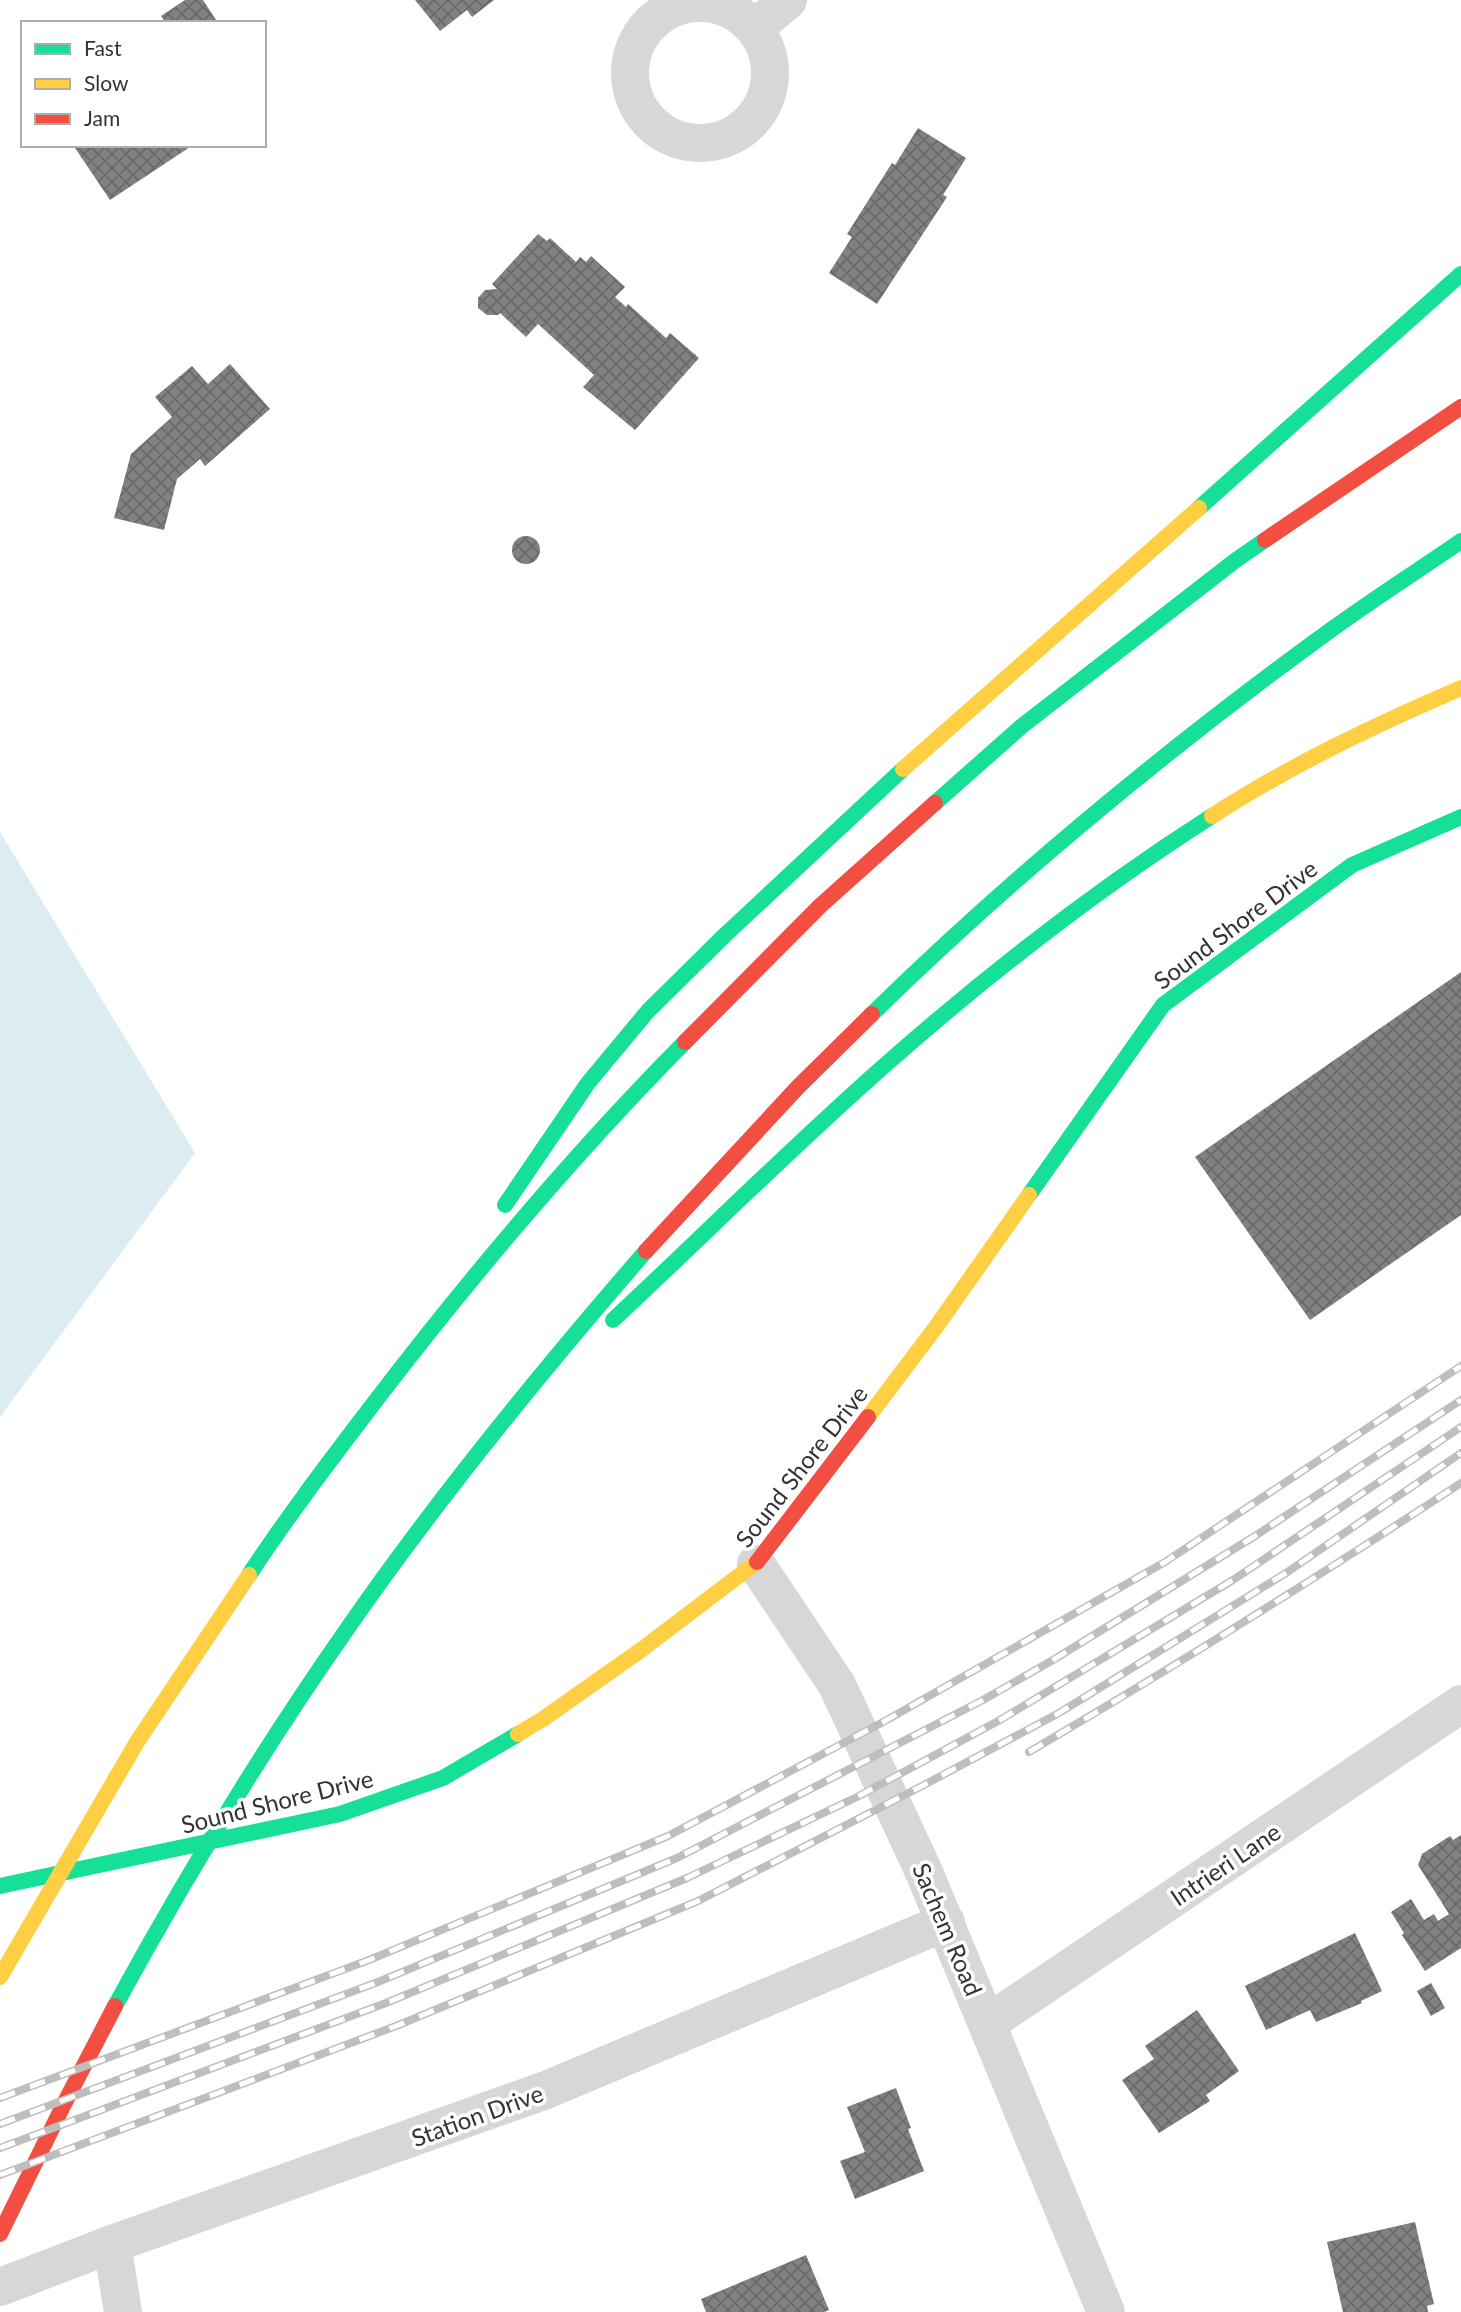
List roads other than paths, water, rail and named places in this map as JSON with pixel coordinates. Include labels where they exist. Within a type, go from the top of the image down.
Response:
[{"type":"main road","points":[[494,1222],[588,1083],[648,1011],[725,935],[892,779],[1062,631],[1461,274]]},
{"type":"main road","points":[[0,1977],[123,1761],[202,1638],[283,1521],[367,1407],[457,1293],[645,1079],[746,976],[851,876],[958,779],[1069,687],[1299,515],[1461,407]]},
{"type":"main road","points":[[0,2234],[124,1990],[207,1843],[283,1723],[365,1602],[584,1319],[778,1106],[878,1006],[985,907],[1093,814],[1206,724],[1321,637],[1461,541]]},
{"type":"main road","points":[[604,1328],[885,1065],[969,994],[1144,860],[1326,748],[1418,704],[1461,688]]},
{"type":"main road","name":"Sound Shore Drive","points":[[0,1886],[340,1814],[443,1778],[543,1719],[756,1564],[936,1327],[1163,1005],[1352,865],[1461,817]]},
{"type":"main road","points":[[367,1407],[470,1257]]},
{"type":"main road","points":[[494,1432],[584,1347]]},
{"type":"street","points":[[755,28],[788,0]]},
{"type":"street","name":"Sachem Road","points":[[756,1564],[837,1685],[946,1922],[1107,2312]]},
{"type":"street","name":"Intrieri Lane","points":[[988,2023],[1461,1704]]},
{"type":"street","name":"Station Drive","points":[[0,2287],[112,2244],[546,2090],[946,1922]]},
{"type":"street","points":[[112,2244],[123,2312]]},
{"type":"railway","points":[[0,2098],[369,1960],[668,1836],[885,1721],[1165,1562],[1461,1366]]},
{"type":"railway","points":[[0,2124],[378,1982],[677,1858],[983,1700],[1053,1660],[1255,1536],[1461,1400]]},
{"type":"railway","points":[[0,2148],[386,2003],[687,1878],[857,1797],[1000,1720],[1233,1580],[1461,1427]]},
{"type":"railway","points":[[0,2175],[396,2026],[698,1901],[1059,1713],[1286,1573],[1461,1453]]},
{"type":"railway","points":[[1029,1752],[1247,1620],[1461,1483]]}]
